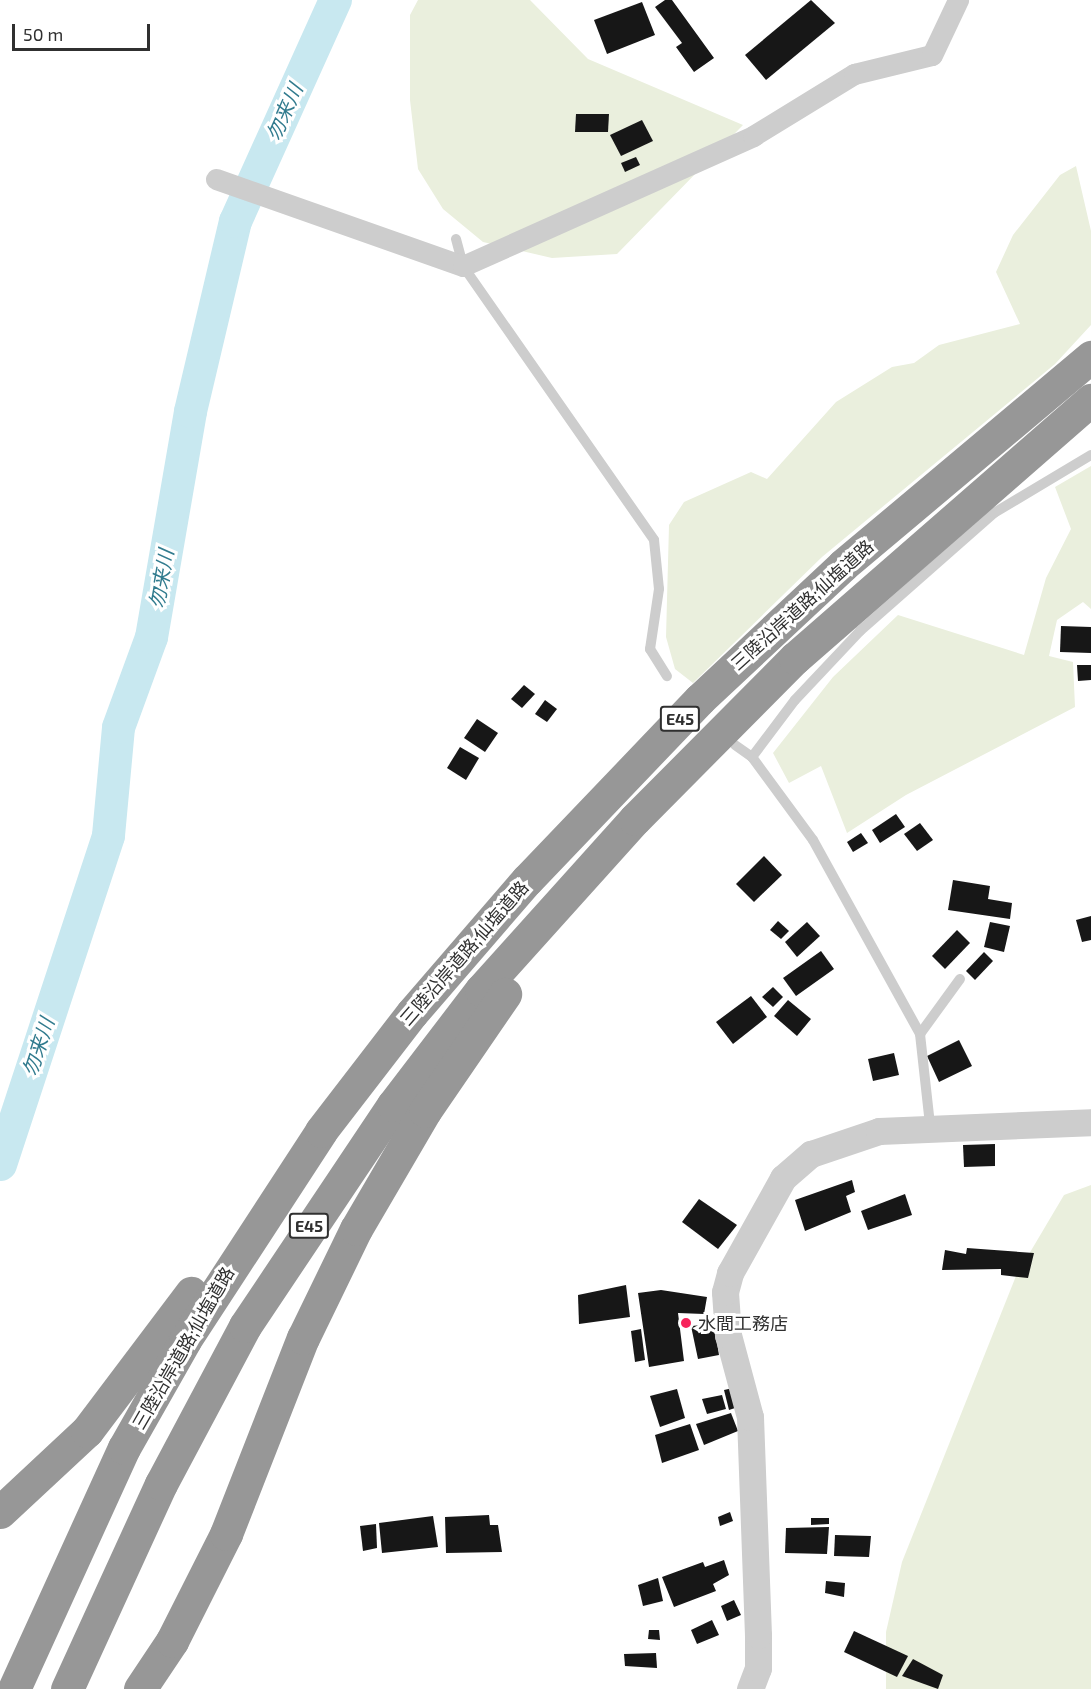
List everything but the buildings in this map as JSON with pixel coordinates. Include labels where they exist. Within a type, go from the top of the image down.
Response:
[{"type":"highway","name":"三陸沿岸道路;仙塩道路","points":[[14,1689],[130,1438],[184,1340],[321,1131],[463,951],[700,699],[852,558],[1091,357]]},
{"type":"highway","name":"三陸沿岸道路;仙塩道路","points":[[67,1689],[167,1474],[245,1326],[312,1222],[481,990],[635,819],[842,614],[1091,400]]},
{"type":"highway","points":[[140,1689],[172,1641],[226,1534],[303,1338],[388,1170],[468,1046],[635,819]]},
{"type":"highway","points":[[0,1512],[87,1431],[321,1131]]},
{"type":"street","points":[[216,179],[463,266],[753,136],[854,74],[932,55],[958,0]]},
{"type":"street","points":[[750,1689],[758,1668],[758,1635],[750,1417],[724,1311],[730,1273],[796,1165],[852,1137],[930,1125],[1015,1129],[1091,1122]]},
{"type":"lane","points":[[456,239],[463,266],[654,540],[658,589],[650,649],[667,676]]},
{"type":"lane","points":[[752,757],[795,700],[860,631],[994,513],[1091,455]]},
{"type":"lane","points":[[735,745],[752,757],[813,840],[920,1034],[930,1125]]},
{"type":"lane","points":[[920,1034],[960,979]]},
{"type":"green space","points":[[418,0],[530,0],[588,59],[743,125],[617,254],[552,258],[483,242],[443,209],[418,169],[410,100],[410,15]]},
{"type":"green space","points":[[1076,166],[1091,231],[1091,325],[1055,364],[822,557],[693,683],[675,669],[666,637],[669,525],[684,502],[751,472],[767,479],[836,402],[892,367],[914,363],[939,345],[1020,324],[996,272],[1013,235],[1060,175]]},
{"type":"green space","points":[[1091,466],[1091,609],[1083,602],[1057,620],[1049,656],[1073,662],[1075,707],[906,795],[847,833],[821,766],[789,783],[773,753],[833,677],[898,615],[1024,655],[1046,578],[1071,529],[1055,487]]},
{"type":"green space","points":[[1091,1185],[1091,1689],[886,1689],[886,1632],[902,1562],[1016,1276],[1064,1195]]},
{"type":"waterway","name":"勿来川","points":[[0,1164],[108,835],[118,727],[151,637],[190,411],[235,221],[335,0]]},
{"type":"place","name":"水間工務店","points":[[686,1323]]}]
